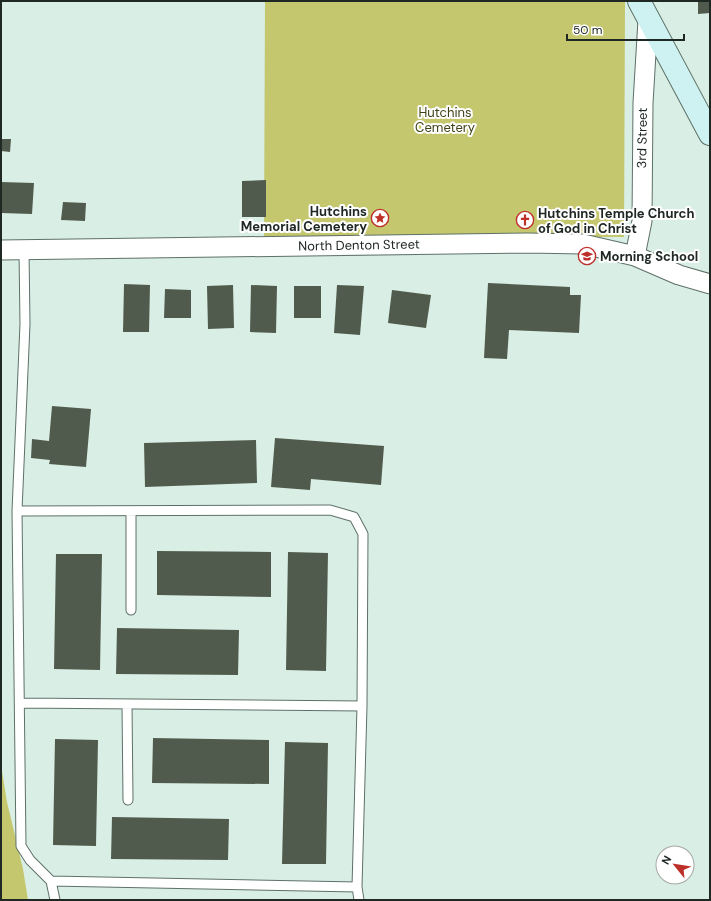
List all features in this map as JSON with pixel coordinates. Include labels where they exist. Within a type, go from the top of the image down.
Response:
[{"type":"street","points":[[644,10],[710,134]]},
{"type":"street","name":"3rd Street","points":[[635,256],[642,221],[644,10]]},
{"type":"street","name":"North Denton Street","points":[[1,250],[24,251],[528,243],[583,244],[635,256],[678,275],[710,284]]},
{"type":"lane","points":[[24,251],[25,324],[17,511],[22,846],[30,860],[51,881],[55,900]]},
{"type":"lane","points":[[17,511],[330,510],[354,517],[363,534],[362,706],[357,886],[359,900]]},
{"type":"lane","points":[[131,511],[131,610]]},
{"type":"lane","points":[[20,703],[362,706]]},
{"type":"lane","points":[[127,704],[128,800]]},
{"type":"lane","points":[[51,881],[357,886]]},
{"type":"green space","name":"Hutchins Cemetery","points":[[265,1],[625,1],[624,237],[264,237]]},
{"type":"green space","points":[[1,765],[7,802],[23,869],[28,900],[1,900]]},
{"type":"building","points":[[698,1],[710,1],[710,13],[698,14]]},
{"type":"building","points":[[1,139],[11,139],[10,152],[1,151]]},
{"type":"building","points":[[266,180],[266,217],[242,217],[242,181]]},
{"type":"building","points":[[1,182],[34,183],[32,214],[1,213]]},
{"type":"building","points":[[63,202],[86,203],[85,221],[61,220]]},
{"type":"building","points":[[488,283],[570,287],[570,295],[581,295],[579,333],[509,330],[507,359],[484,358]]},
{"type":"building","points":[[124,284],[150,285],[149,332],[123,332]]},
{"type":"building","points":[[233,285],[234,328],[208,329],[207,286]]},
{"type":"building","points":[[251,285],[277,286],[276,333],[250,332]]},
{"type":"building","points":[[337,285],[364,286],[360,335],[334,333]]},
{"type":"building","points":[[294,286],[321,286],[321,318],[294,318]]},
{"type":"building","points":[[165,289],[191,290],[191,318],[164,318]]},
{"type":"building","points":[[392,290],[431,295],[426,328],[388,323]]},
{"type":"building","points":[[52,406],[91,409],[86,467],[49,464],[50,460],[31,458],[32,439],[49,441]]},
{"type":"building","points":[[275,438],[384,446],[381,485],[311,479],[310,490],[271,487]]},
{"type":"building","points":[[256,440],[257,483],[145,487],[144,443]]},
{"type":"building","points":[[157,551],[271,552],[271,597],[157,595]]},
{"type":"building","points":[[288,552],[328,553],[326,671],[286,670]]},
{"type":"building","points":[[56,554],[102,554],[100,670],[54,669]]},
{"type":"building","points":[[117,628],[239,630],[238,675],[116,674]]},
{"type":"building","points":[[153,738],[269,740],[269,784],[152,783]]},
{"type":"building","points":[[55,739],[98,740],[96,846],[53,845]]},
{"type":"building","points":[[285,742],[328,743],[326,864],[282,864]]},
{"type":"building","points":[[112,817],[229,819],[228,860],[111,859]]},
{"type":"place","name":"Hutchins Memorial Cemetery","points":[[380,218]]},
{"type":"place","name":"Hutchins Temple Church of God in Christ","points":[[525,220]]},
{"type":"place","name":"Morning School","points":[[587,256]]}]
